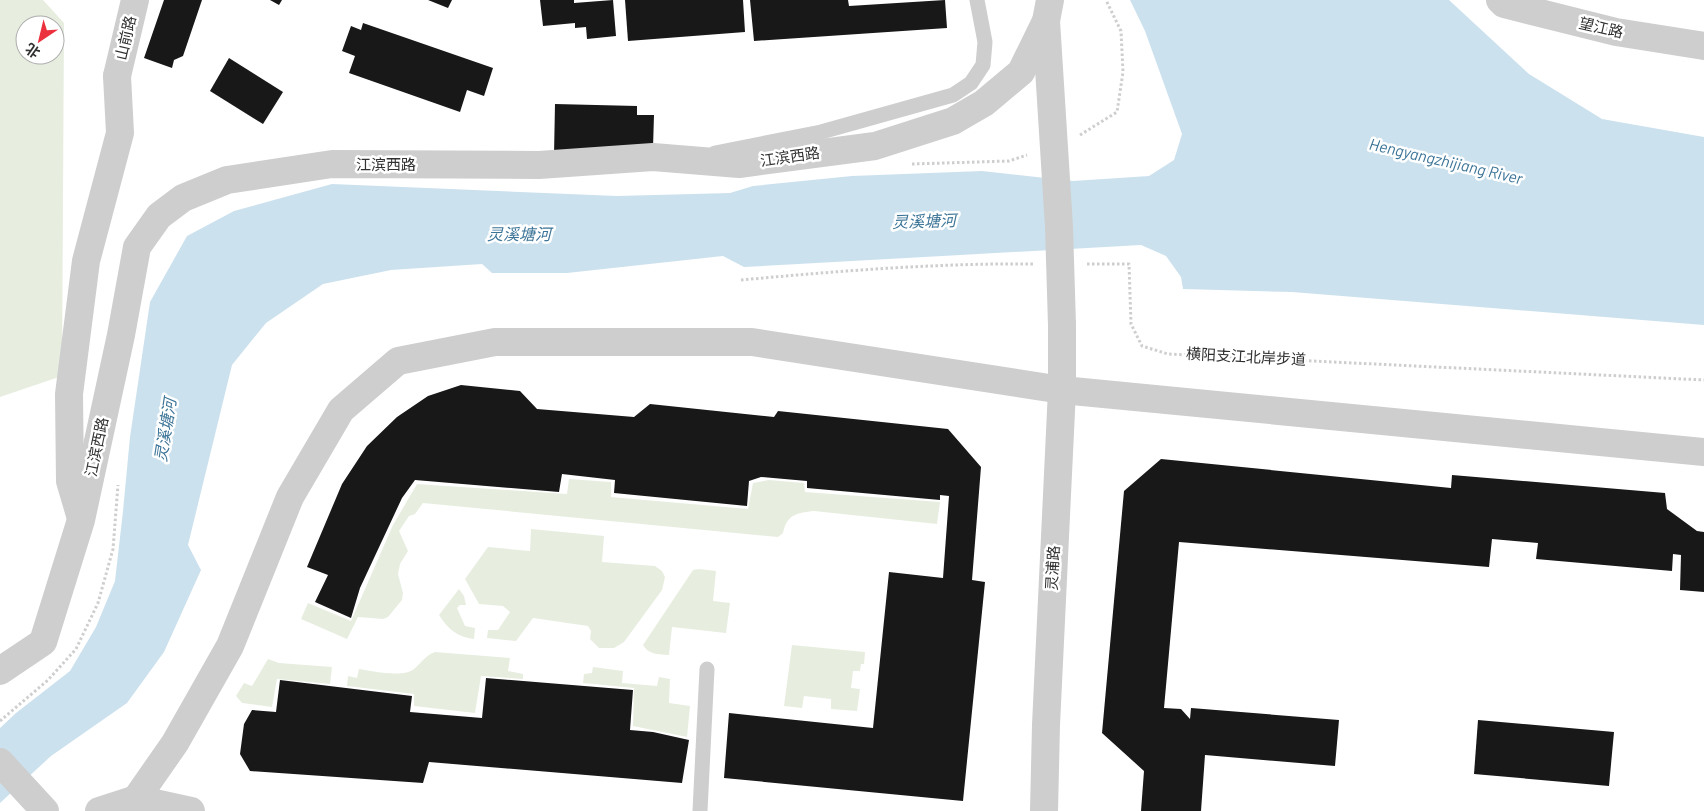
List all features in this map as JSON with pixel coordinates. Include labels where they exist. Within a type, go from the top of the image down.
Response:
[{"type":"street","name":"山前路","points":[[81,520],[70,481],[69,394],[86,260],[120,133],[117,76],[135,0]]},
{"type":"street","name":"望江路","points":[[1500,0],[1504,4],[1616,32],[1704,46]]},
{"type":"street","name":"江滨西路","points":[[0,671],[44,642],[81,520],[138,247],[159,216],[183,198],[227,180],[332,164],[539,166],[653,157],[739,164],[875,146],[953,121],[984,103],[1021,72],[1048,11]]},
{"type":"street","name":"灵浦路","points":[[1044,811],[1046,715],[1062,390],[1059,227],[1048,11]]},
{"type":"street","points":[[136,799],[175,743],[230,646],[290,497],[341,410],[398,361],[495,342],[752,342],[1062,390],[1704,452]]},
{"type":"street","points":[[0,762],[45,811]]},
{"type":"street","points":[[99,811],[136,799],[191,811]]},
{"type":"lane","points":[[653,157],[712,154],[821,132],[953,95],[971,83],[983,65],[985,42],[977,0]]},
{"type":"lane","points":[[700,811],[707,669]]},
{"type":"path","points":[[741,280],[860,270],[985,264],[1043,264]]},
{"type":"path","name":"横阳支江北岸步道","points":[[1081,264],[1129,264],[1131,324],[1142,346],[1168,354],[1704,380]]},
{"type":"path","points":[[0,721],[48,680],[76,649],[98,603],[113,549],[119,481]]},
{"type":"shaded area","points":[[0,0],[43,0],[57,15],[15,15],[15,65],[64,65],[62,376],[0,397]]},
{"type":"shaded area","points":[[569,479],[611,482],[611,497],[748,509],[753,483],[769,480],[804,483],[805,492],[940,502],[937,524],[814,511],[790,518],[783,533],[778,537],[423,503],[415,514],[409,516],[399,531],[408,551],[400,564],[398,574],[403,593],[402,600],[388,617],[383,619],[358,617],[347,639],[301,619],[308,603],[351,621],[393,525],[417,484],[567,494]]},
{"type":"shaded area","points":[[531,529],[604,536],[602,562],[655,566],[662,571],[665,577],[662,590],[624,642],[614,648],[599,648],[590,639],[591,631],[588,626],[533,618],[516,641],[487,638],[488,630],[498,630],[510,612],[503,606],[479,604],[465,579],[488,547],[530,551]]},
{"type":"shaded area","points":[[693,570],[716,571],[713,601],[730,603],[726,633],[672,627],[669,655],[648,651],[643,645]]},
{"type":"shaded area","points":[[459,589],[464,596],[466,605],[460,605],[457,608],[465,626],[475,628],[474,639],[453,632],[439,615]]},
{"type":"shaded area","points":[[792,645],[865,652],[864,664],[861,664],[860,671],[853,671],[851,688],[860,689],[857,711],[831,709],[831,699],[804,696],[802,708],[784,706]]},
{"type":"shaded area","points":[[435,652],[510,658],[508,671],[523,674],[523,679],[481,676],[475,713],[414,706],[414,694],[347,686],[348,676],[357,678],[359,669],[387,673],[409,672],[426,657]]},
{"type":"shaded area","points":[[268,659],[279,663],[332,667],[330,684],[277,679],[272,707],[242,703],[236,696],[244,683],[252,686]]},
{"type":"shaded area","points":[[593,667],[623,671],[622,683],[657,686],[659,677],[670,679],[669,703],[690,706],[687,737],[633,726],[634,688],[583,683],[584,674],[592,673]]},
{"type":"water","points":[[1130,0],[1449,0],[1529,74],[1602,119],[1704,137],[1704,325],[1292,292],[1183,289],[1181,277],[1166,256],[1141,245],[744,267],[723,256],[567,273],[492,273],[482,264],[391,270],[323,284],[266,323],[232,365],[188,545],[201,570],[164,652],[127,703],[51,756],[0,803],[0,728],[16,713],[70,671],[96,627],[115,581],[130,437],[150,302],[187,236],[234,211],[332,184],[617,196],[730,193],[753,186],[852,176],[982,171],[1073,181],[1149,176],[1174,160],[1182,134],[1145,31]]},
{"type":"building","points":[[164,0],[202,0],[183,56],[174,60],[172,68],[144,58]]},
{"type":"building","points":[[270,0],[282,0],[279,5]]},
{"type":"building","points":[[428,0],[452,0],[448,8]]},
{"type":"building","points":[[540,0],[574,0],[574,3],[613,0],[616,36],[587,39],[586,27],[575,28],[575,23],[543,26]]},
{"type":"building","points":[[625,0],[743,0],[745,32],[628,41]]},
{"type":"building","points":[[750,0],[848,0],[849,6],[945,0],[947,28],[754,41]]},
{"type":"building","points":[[363,23],[493,68],[484,96],[467,90],[460,112],[349,73],[355,56],[342,51],[351,26],[361,30]]},
{"type":"building","points":[[229,58],[283,92],[263,124],[210,91]]},
{"type":"building","points":[[555,104],[637,106],[637,115],[654,115],[653,148],[554,155]]},
{"type":"building","points":[[461,385],[520,391],[537,409],[634,417],[650,404],[774,417],[778,411],[948,429],[981,467],[972,580],[985,582],[963,801],[724,778],[729,713],[873,728],[889,572],[943,578],[949,496],[940,495],[940,500],[807,488],[807,481],[761,477],[749,481],[747,506],[614,493],[615,480],[562,474],[559,492],[415,480],[402,498],[360,588],[351,618],[315,602],[328,575],[307,567],[342,484],[367,446],[397,417],[428,396]]},
{"type":"building","points":[[1161,459],[1451,488],[1452,475],[1665,493],[1667,509],[1697,531],[1704,532],[1704,592],[1680,590],[1681,555],[1673,554],[1672,571],[1536,559],[1538,543],[1492,539],[1489,567],[1179,542],[1164,708],[1181,709],[1190,719],[1191,708],[1339,720],[1335,766],[1205,755],[1201,811],[1141,811],[1144,771],[1102,733],[1124,491]]},
{"type":"building","points":[[486,678],[633,690],[630,730],[653,732],[689,740],[682,783],[429,762],[423,783],[250,771],[240,754],[244,724],[252,710],[276,712],[280,680],[412,696],[410,712],[482,718]]},
{"type":"building","points":[[1478,720],[1614,732],[1609,786],[1474,774]]},
{"type":"water label","name":"Hengyangzhijiang River","points":[[1446,161]]},
{"type":"water label","name":"灵溪塘河","points":[[924,221]]},
{"type":"water label","name":"灵溪塘河","points":[[519,234]]},
{"type":"water label","name":"灵溪塘河","points":[[165,430]]}]
